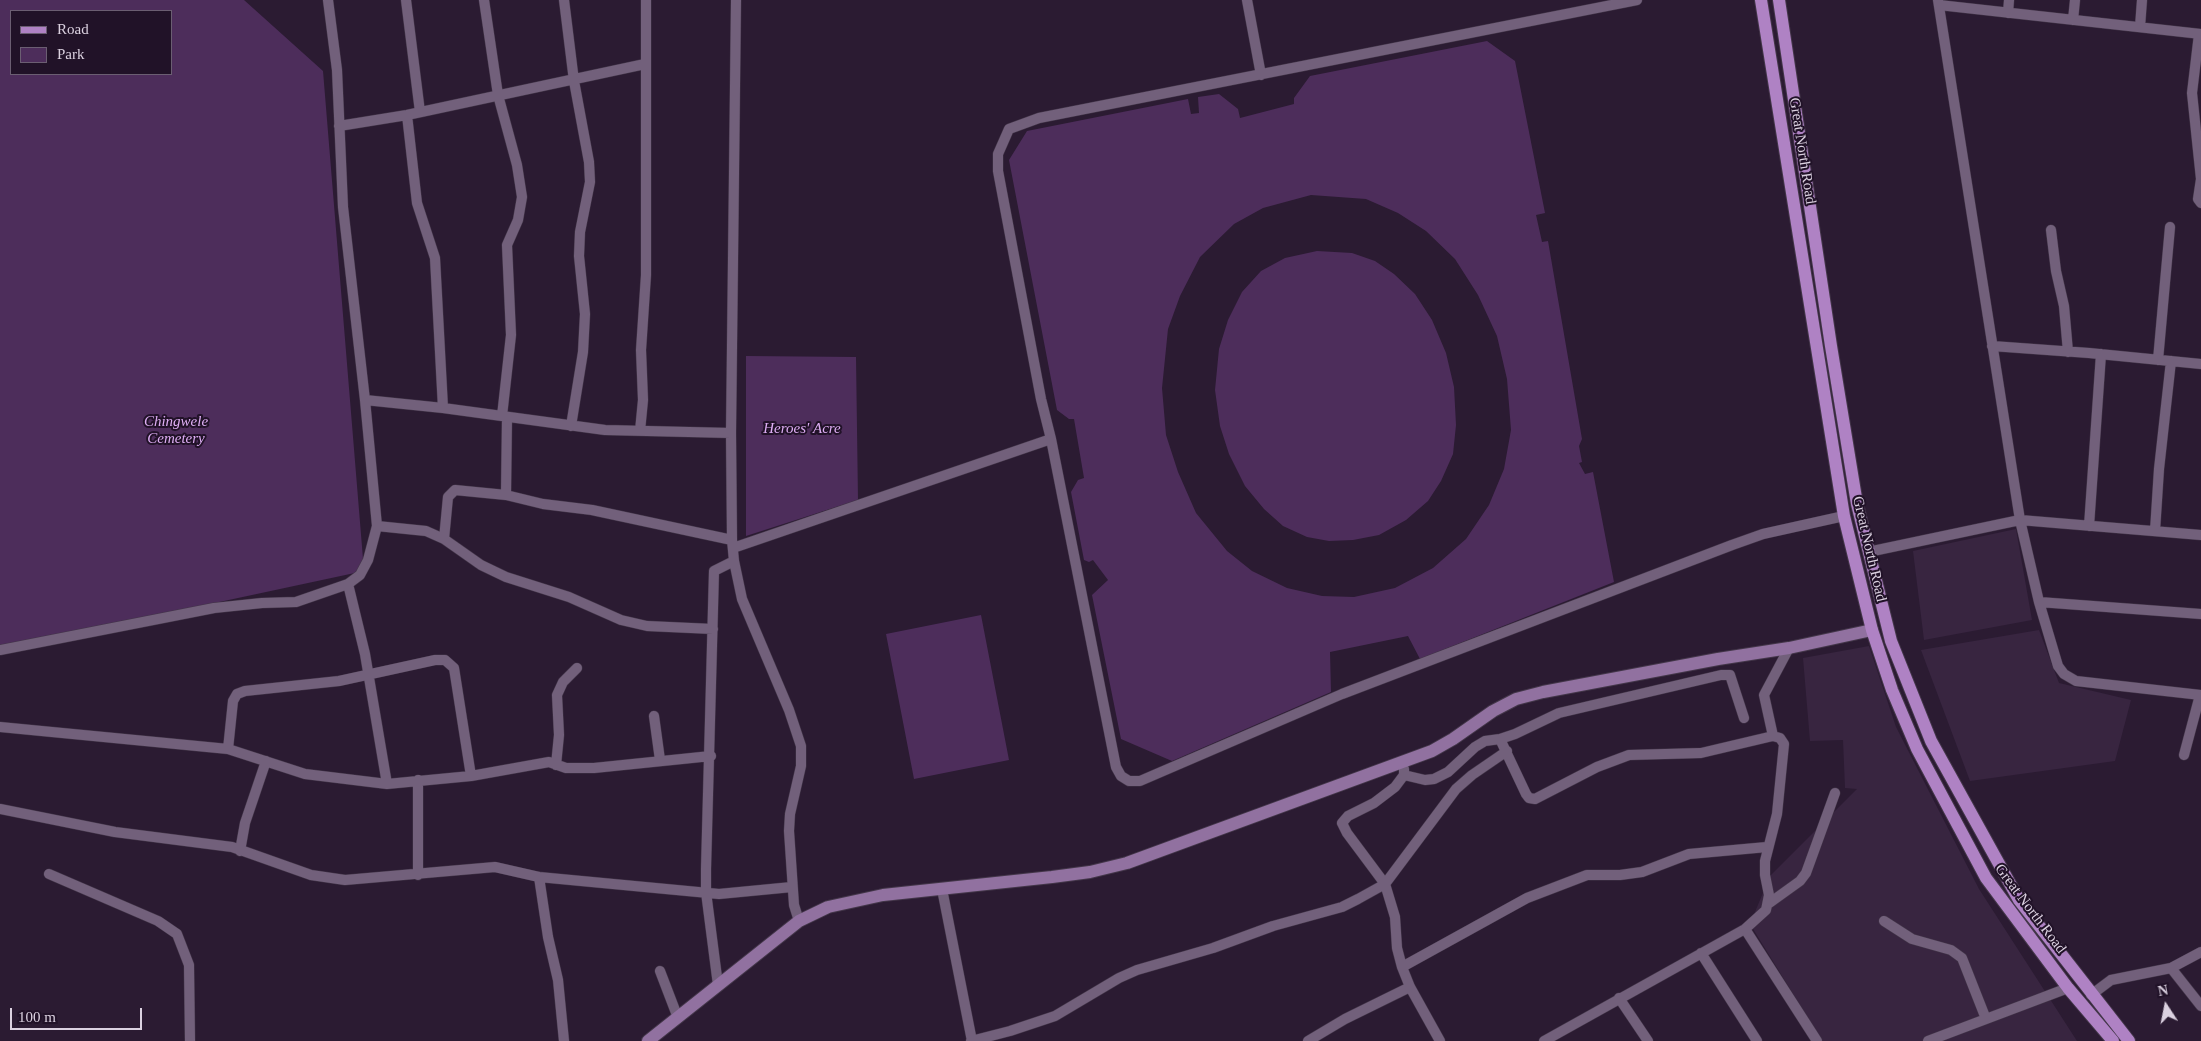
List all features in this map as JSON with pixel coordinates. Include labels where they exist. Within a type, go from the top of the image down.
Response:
[{"type":"main road","name":"Great North Road","points":[[1762,0],[1844,516],[1872,630],[1892,690],[1917,749],[1973,858],[2010,912],[2068,988],[2113,1041]]},
{"type":"main road","name":"Great North Road","points":[[1779,0],[1831,346],[1857,504],[1891,641],[1906,683],[1931,742],[2019,900],[2057,947],[2091,995],[2129,1041]]},
{"type":"street","points":[[0,650],[214,608],[296,602],[348,584],[360,575],[368,560],[377,526],[343,207],[337,70],[328,0]]},
{"type":"street","points":[[406,0],[420,112]]},
{"type":"street","points":[[484,0],[498,95],[517,165],[522,197],[518,220],[507,246],[512,335],[505,416],[506,494]]},
{"type":"street","points":[[564,0],[574,81],[589,162],[590,182],[580,240],[585,314],[583,352],[571,426]]},
{"type":"street","points":[[640,431],[644,400],[642,350],[646,275],[646,0]]},
{"type":"street","points":[[736,0],[730,433],[732,544],[742,599],[790,710],[801,746],[801,766],[790,814],[789,831],[792,887],[794,905],[799,921]]},
{"type":"street","points":[[1247,0],[1261,74]]},
{"type":"street","points":[[1637,0],[1039,118],[1009,128],[998,154],[998,171],[1040,399],[1051,439],[1116,767],[1121,776],[1129,781],[1140,780],[1158,774],[1266,725],[1732,545],[1763,534],[1844,516]]},
{"type":"street","points":[[2008,13],[2010,0]]},
{"type":"street","points":[[2074,20],[2075,0]]},
{"type":"street","points":[[2140,28],[2142,0]]},
{"type":"street","points":[[2184,755],[2200,695],[2076,681],[2064,674],[2058,666],[2039,602],[2020,520],[1938,2],[2008,13],[2200,34],[2192,92],[2201,179],[2198,200],[2201,203]]},
{"type":"street","points":[[338,126],[407,115],[574,81],[646,64]]},
{"type":"street","points":[[407,115],[418,203],[435,258],[443,408]]},
{"type":"street","points":[[2158,360],[2170,227]]},
{"type":"street","points":[[2051,230],[2056,271],[2064,306],[2068,352]]},
{"type":"street","points":[[1992,346],[2201,364]]},
{"type":"street","points":[[2089,526],[2101,354]]},
{"type":"street","points":[[2155,530],[2159,469],[2171,361]]},
{"type":"street","points":[[365,400],[443,408],[605,430],[730,433]]},
{"type":"street","points":[[444,539],[451,493],[455,490],[506,494],[544,504],[592,510],[732,544],[1051,439]]},
{"type":"street","points":[[1868,552],[2020,520],[2201,534]]},
{"type":"street","points":[[377,526],[426,531],[444,539],[481,565],[506,578],[569,597],[621,620],[647,626],[713,630]]},
{"type":"street","points":[[718,985],[706,892],[711,756],[714,571],[734,561]]},
{"type":"street","points":[[348,584],[365,654],[367,675],[387,784]]},
{"type":"street","points":[[2039,602],[2201,614]]},
{"type":"street","points":[[648,1041],[799,921],[828,907],[862,899],[1090,872],[1127,863],[1209,834],[1325,789],[1404,769],[1453,740],[1494,710],[1516,699],[1718,659],[1789,648],[1872,630]]},
{"type":"street","points":[[1773,736],[1764,695],[1789,648]]},
{"type":"street","points":[[228,749],[233,701],[237,694],[245,691],[339,681],[435,660],[445,660],[454,668],[471,776]]},
{"type":"street","points":[[556,765],[560,735],[556,696],[563,682],[577,668]]},
{"type":"street","points":[[1404,769],[1425,780],[1434,779],[1448,772],[1475,747],[1485,741],[1500,739],[1559,714],[1726,675],[1730,675],[1744,718]]},
{"type":"street","points":[[654,716],[660,760]]},
{"type":"street","points":[[0,728],[228,749],[305,774],[387,784],[471,776],[549,762],[566,768],[594,768],[711,756]]},
{"type":"street","points":[[1500,739],[1526,794],[1529,798],[1536,799],[1597,767],[1629,755],[1701,753],[1773,736],[1780,738],[1784,744],[1777,814],[1764,861],[1768,904]]},
{"type":"street","points":[[942,889],[971,1041],[1010,1031],[1055,1016],[1119,978],[1137,970],[1213,948],[1273,926],[1342,907],[1385,884],[1456,789],[1472,775],[1507,751]]},
{"type":"street","points":[[240,851],[245,823],[266,761]]},
{"type":"street","points":[[1404,769],[1395,787],[1383,797],[1348,816],[1342,822],[1347,834],[1385,884],[1395,917],[1402,966],[1410,987],[1440,1041]]},
{"type":"street","points":[[418,780],[418,875]]},
{"type":"street","points":[[1544,1041],[1745,929],[1759,918],[1768,904],[1806,873],[1835,793]]},
{"type":"street","points":[[0,809],[115,832],[232,847],[311,875],[345,880],[495,867],[539,877],[720,894],[792,887]]},
{"type":"street","points":[[1402,966],[1527,898],[1587,875],[1620,875],[1642,872],[1689,854],[1768,848]]},
{"type":"street","points":[[49,874],[158,922],[178,934],[189,964],[190,1041]]},
{"type":"street","points":[[539,877],[548,937],[558,980],[564,1041]]},
{"type":"street","points":[[1884,921],[1912,939],[1951,950],[1962,958],[1986,1019]]},
{"type":"street","points":[[1745,929],[1817,1041]]},
{"type":"street","points":[[2091,995],[2111,980],[2171,968],[2201,952]]},
{"type":"street","points":[[1701,953],[1756,1041]]},
{"type":"street","points":[[2171,968],[2201,1006]]},
{"type":"street","points":[[660,971],[678,1018]]},
{"type":"street","points":[[1308,1041],[1345,1019],[1410,987]]},
{"type":"street","points":[[1928,1041],[2068,988]]},
{"type":"street","points":[[1619,998],[1648,1041]]},
{"type":"shaded area","points":[[2016,529],[2032,620],[1924,640],[1913,551]]},
{"type":"shaded area","points":[[2039,630],[2059,683],[2131,700],[2115,761],[1970,781],[1921,650]]},
{"type":"shaded area","points":[[1869,646],[1896,727],[1979,889],[2077,1041],[1822,1041],[1750,924],[1770,876],[1857,789],[1845,788],[1843,740],[1810,741],[1803,658]]},
{"type":"green space","name":"Chingwele Cemetery","points":[[0,0],[244,0],[323,71],[364,571],[0,649]]},
{"type":"green space","points":[[1487,41],[1515,61],[1545,213],[1536,215],[1542,242],[1548,241],[1582,439],[1579,446],[1582,462],[1579,463],[1585,474],[1593,472],[1614,582],[1420,659],[1408,636],[1330,652],[1331,692],[1172,761],[1121,739],[1092,595],[1108,580],[1093,560],[1089,562],[1084,560],[1071,492],[1078,480],[1084,478],[1074,419],[1069,419],[1057,410],[1009,160],[1027,131],[1188,99],[1191,114],[1199,113],[1198,97],[1219,94],[1238,109],[1240,118],[1294,104],[1294,98],[1310,76]],"holes":[[[1311,195],[1366,199],[1398,213],[1426,231],[1455,259],[1478,295],[1497,336],[1507,379],[1511,430],[1504,469],[1489,505],[1466,539],[1433,568],[1395,588],[1354,597],[1322,596],[1287,588],[1252,571],[1227,551],[1196,513],[1178,472],[1166,435],[1162,388],[1168,329],[1180,296],[1200,257],[1234,224],[1263,208]]]},
{"type":"green space","points":[[1317,251],[1352,253],[1375,261],[1394,274],[1415,294],[1432,320],[1446,353],[1454,387],[1456,425],[1453,454],[1441,481],[1428,501],[1406,520],[1379,535],[1353,540],[1329,541],[1307,537],[1283,526],[1264,509],[1245,486],[1229,454],[1220,426],[1215,390],[1219,349],[1228,320],[1242,292],[1261,271],[1285,258]]},
{"type":"green space","name":"Heroes' Acre","points":[[746,356],[856,357],[858,500],[746,536]]},
{"type":"green space","points":[[981,615],[1009,760],[914,779],[886,634]]}]
